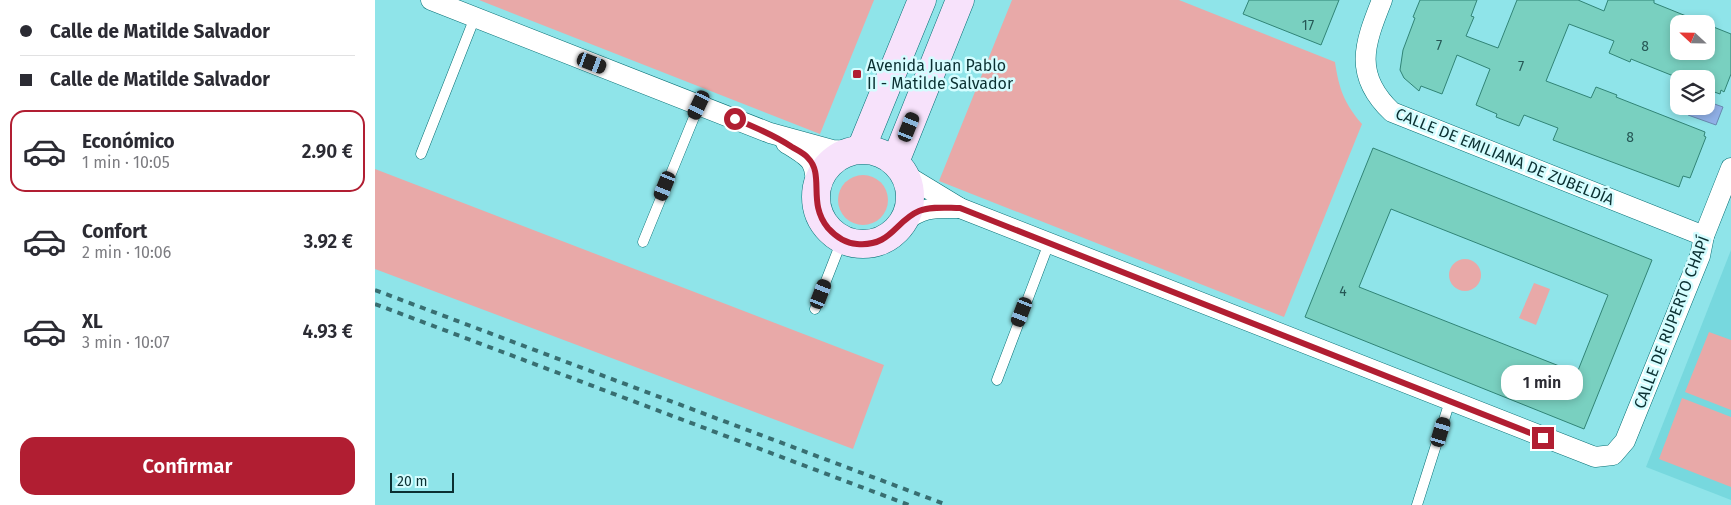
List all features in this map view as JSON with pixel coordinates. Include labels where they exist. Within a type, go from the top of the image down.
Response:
[{"type":"street","points":[[431,0],[770,133],[832,150],[879,152],[960,208],[1451,401]]},
{"type":"street","points":[[816,191],[820,177],[828,165],[839,156],[857,150],[922,0]]},
{"type":"street","points":[[903,222],[910,198],[908,185],[900,168],[960,0]]},
{"type":"street","name":"CALLE DE EMILIANA DE ZUBELDÍA","points":[[1382,0],[1365,51],[1365,72],[1382,102],[1392,112],[1704,236]]},
{"type":"street","points":[[770,133],[808,157],[816,169],[817,206],[822,221],[842,240],[857,244],[871,243],[883,239],[894,232],[903,222],[918,211],[931,208],[960,208]]},
{"type":"street","name":"CALLE DE RUPERTO CHAPÍ","points":[[1451,401],[1595,457],[1613,455],[1625,441],[1700,256],[1704,236],[1731,168]]},
{"type":"lane","points":[[421,154],[475,17]]},
{"type":"lane","points":[[643,242],[699,105]]},
{"type":"lane","points":[[815,309],[842,240]]},
{"type":"lane","points":[[997,380],[1049,243]]},
{"type":"lane","points":[[1417,505],[1451,401]]},
{"type":"shaded area","points":[[479,0],[874,0],[820,134]]},
{"type":"shaded area","points":[[1012,0],[1179,0],[1335,62],[1343,95],[1362,124],[1284,317],[939,181]]},
{"type":"shaded area","points":[[1715,104],[1723,107],[1716,125],[1688,115],[1715,115]]},
{"type":"shaded area","points":[[375,169],[884,365],[853,449],[375,269]]},
{"type":"shaded area","points":[[868,175],[881,182],[887,190],[887,210],[881,218],[873,224],[858,225],[845,218],[839,210],[838,195],[845,182],[853,176]]},
{"type":"shaded area","points":[[1731,250],[1731,500],[1646,467]]},
{"type":"shaded area","points":[[1465,259],[1471,260],[1476,264],[1480,269],[1480,281],[1476,286],[1471,290],[1465,291],[1459,290],[1454,286],[1450,281],[1449,275],[1450,269],[1454,264],[1459,260]]},
{"type":"shaded area","points":[[1534,283],[1550,289],[1536,325],[1519,318]]},
{"type":"shaded area","points":[[1709,332],[1731,340],[1731,410],[1685,392]]},
{"type":"shaded area","points":[[1682,398],[1731,417],[1731,487],[1659,459]]},
{"type":"building","points":[[1249,0],[1339,0],[1321,45],[1243,14]]},
{"type":"building","points":[[1420,0],[1477,0],[1471,16],[1474,17],[1466,36],[1498,48],[1517,0],[1578,0],[1604,11],[1608,0],[1654,0],[1654,3],[1684,15],[1670,15],[1670,60],[1715,60],[1715,28],[1731,34],[1731,74],[1724,92],[1721,90],[1720,94],[1715,92],[1715,70],[1670,70],[1670,75],[1631,59],[1630,62],[1609,53],[1614,41],[1569,24],[1546,81],[1591,98],[1596,87],[1617,95],[1616,97],[1705,132],[1704,136],[1706,137],[1690,178],[1683,176],[1679,187],[1553,140],[1558,128],[1524,115],[1519,126],[1496,117],[1497,114],[1476,105],[1490,69],[1457,55],[1442,94],[1421,86],[1419,91],[1404,78],[1400,70],[1403,50],[1415,18],[1413,17]]},
{"type":"building","points":[[1373,148],[1652,260],[1584,429],[1305,317]],"holes":[[[1391,209],[1608,295],[1577,373],[1359,287]]]},
{"type":"railway","points":[[375,290],[947,505]]},
{"type":"railway","points":[[375,304],[909,505]]},
{"type":"place","name":"Avenida Juan Pablo II - Matilde Salvador","points":[[857,74]]},
{"type":"route","points":[[735,119],[770,133],[808,157],[816,169],[817,206],[822,221],[842,240],[857,244],[871,243],[883,239],[894,232],[903,222],[918,211],[931,208],[960,208],[1543,438]]}]
